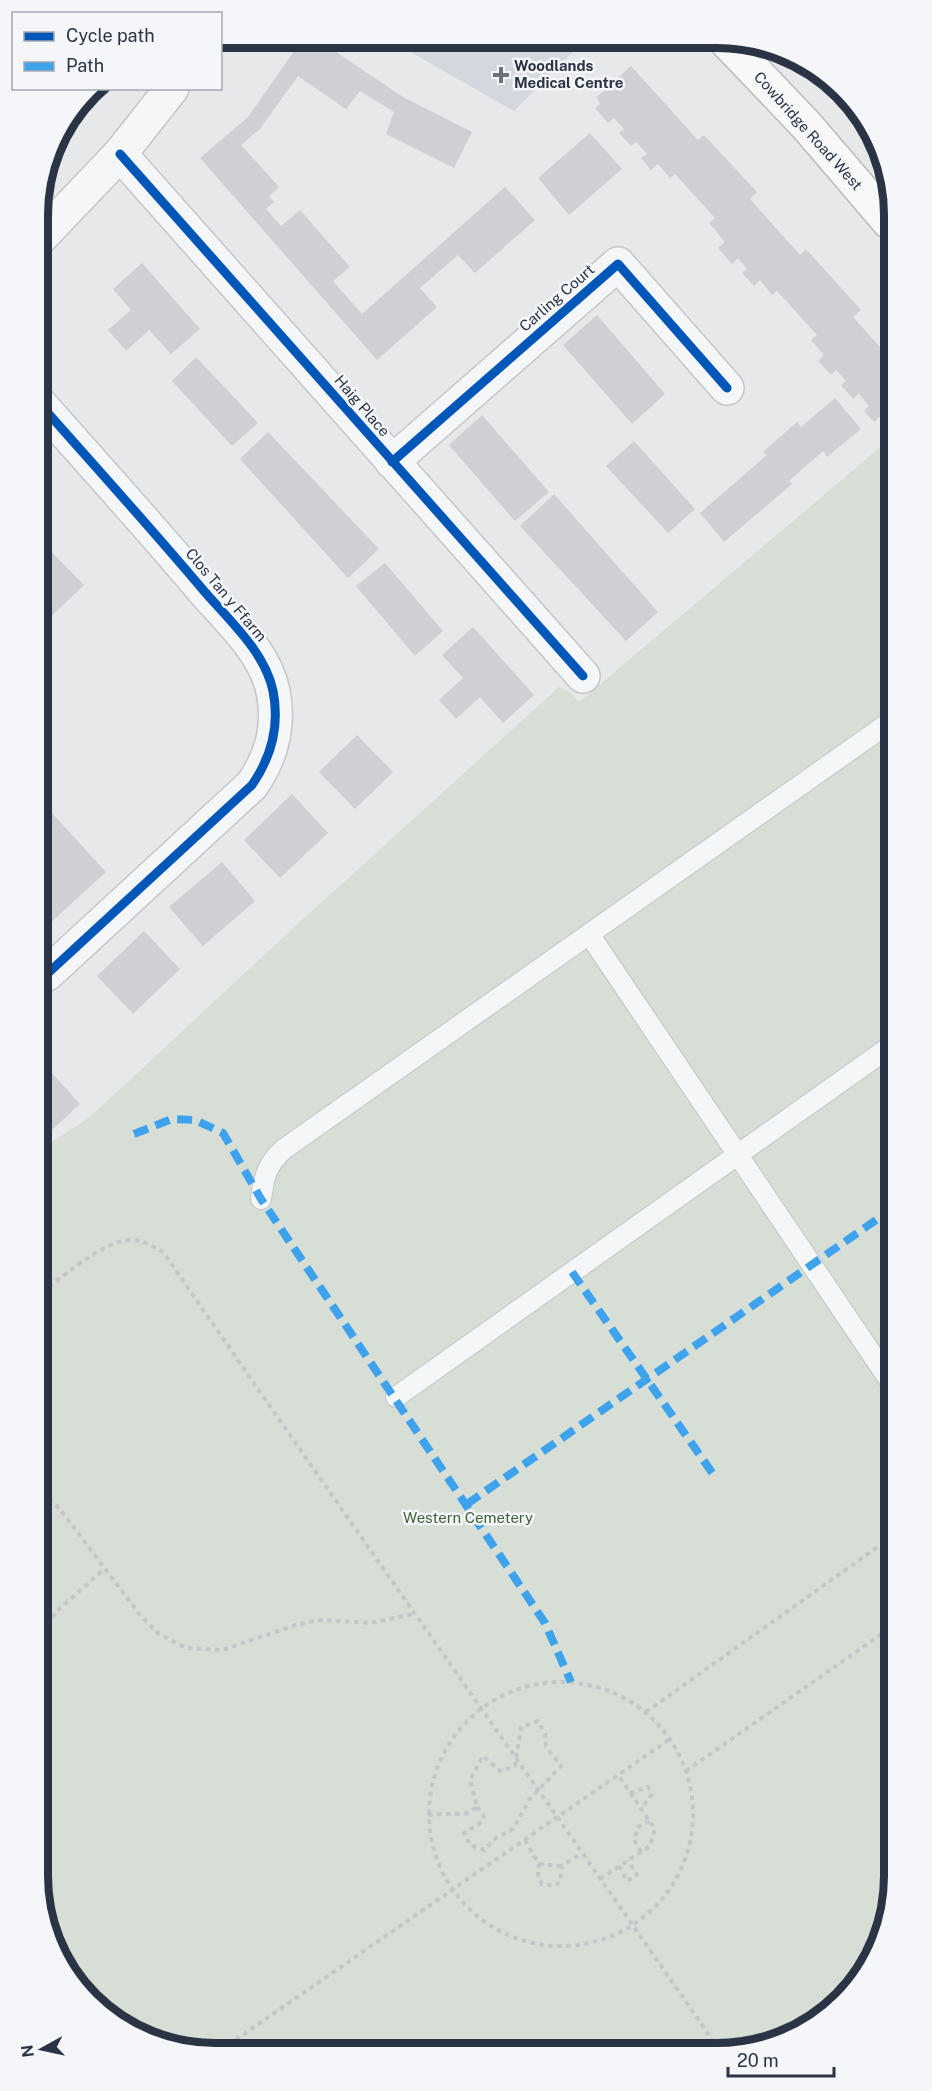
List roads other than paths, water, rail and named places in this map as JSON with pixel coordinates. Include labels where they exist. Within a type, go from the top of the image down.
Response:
[{"type":"highway","name":"Cowbridge Road West","points":[[733,49],[807,126],[884,216]]},
{"type":"street","points":[[48,230],[120,154],[170,90]]},
{"type":"street","name":"Haig Place","points":[[120,154],[583,676]]},
{"type":"street","name":"Carling Court","points":[[392,462],[618,264],[727,388]]},
{"type":"street","name":"Clos Tan y Ffarm","points":[[48,413],[166,546],[254,650],[273,690],[275,718],[274,743],[264,767],[252,785],[48,966]]},
{"type":"lane","points":[[261,1199],[264,1174],[270,1161],[284,1149],[884,726]]},
{"type":"lane","points":[[589,934],[884,1372]]},
{"type":"lane","points":[[396,1397],[884,1051]]},
{"type":"place","name":"Woodlands Medical Centre","points":[[501,75]]},
{"type":"park label","name":"Western Cemetery","points":[[468,1518]]}]
